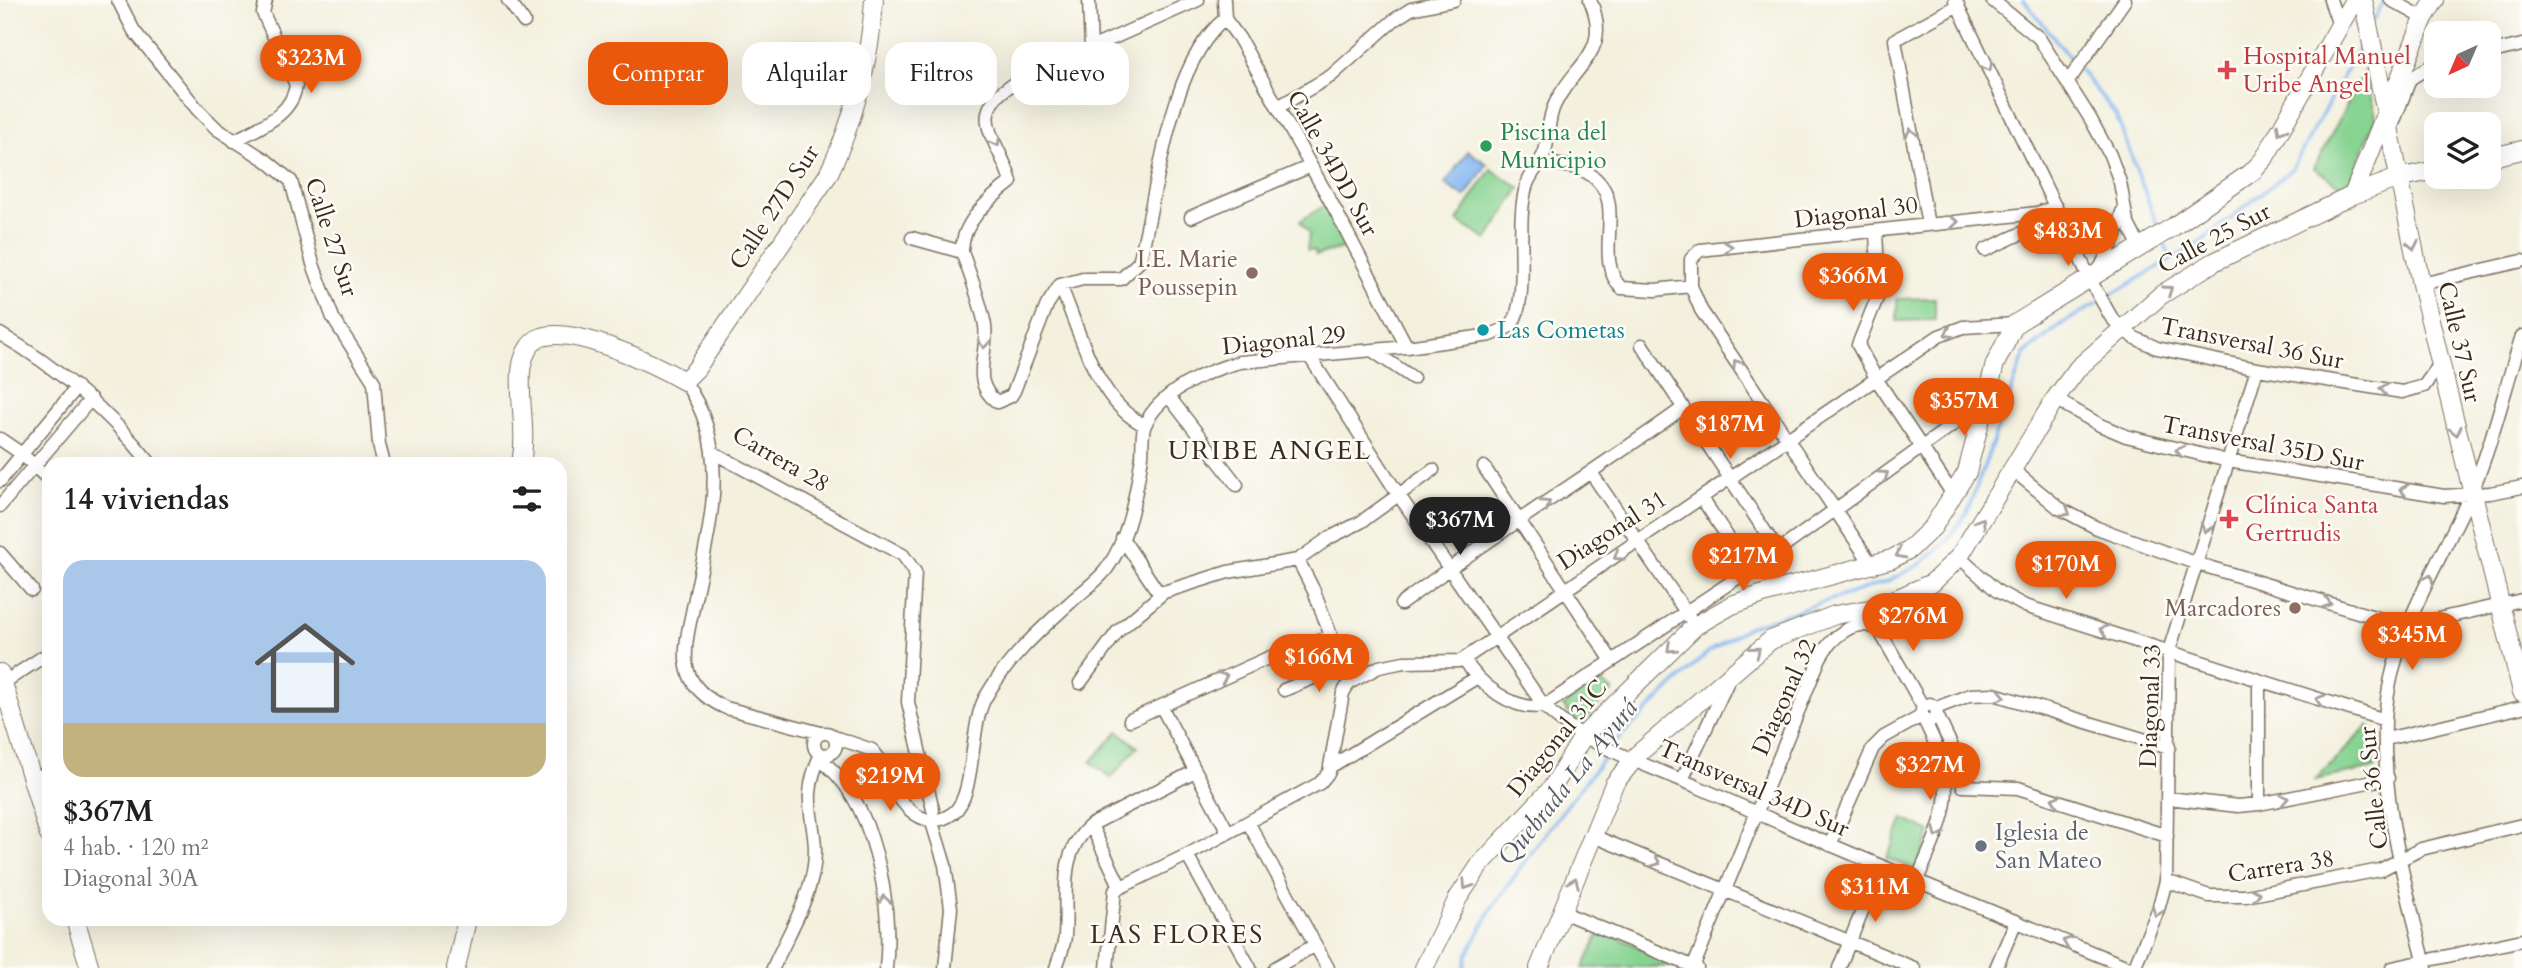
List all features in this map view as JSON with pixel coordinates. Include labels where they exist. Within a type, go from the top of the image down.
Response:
[{"type":"main road","name":"Calle 27D Sur","points":[[684,381],[696,369],[833,166],[850,122],[874,0]]},
{"type":"main road","name":"Diagonal 31","points":[[2015,324],[2227,190],[2264,159],[2354,0]]},
{"type":"main road","name":"Calle 37 Sur","points":[[2363,0],[2366,26],[2421,284],[2522,692]]},
{"type":"main road","points":[[2353,195],[2387,126],[2412,48],[2419,16],[2435,0]]},
{"type":"main road","points":[[2501,155],[2522,150]]},
{"type":"main road","name":"Calle 25 Sur","points":[[1539,968],[1626,754],[1730,675],[1771,640],[1812,623],[1875,608],[1931,583],[1959,557],[2056,398],[2116,322],[2195,272],[2353,195],[2398,178],[2424,173]]},
{"type":"main road","name":"Diagonal 31C","points":[[1424,968],[1458,898],[1480,865],[1552,788],[1690,619],[1766,593],[1872,565],[1910,549],[1933,527],[1954,496],[1974,454],[1995,363],[2015,324]]},
{"type":"main road","points":[[522,457],[525,425],[521,372],[530,345],[538,337],[555,334],[587,340],[684,381]]},
{"type":"main road","points":[[1,678],[40,775]]},
{"type":"main road","points":[[77,926],[90,968]]},
{"type":"main road","points":[[456,968],[474,926]]},
{"type":"street","name":"Calle 27 Sur","points":[[118,0],[134,31],[183,93],[217,129],[267,161],[291,181],[313,264],[333,318],[374,382],[382,457]]},
{"type":"street","points":[[234,141],[283,112],[295,96],[296,85],[263,13],[266,0]]},
{"type":"street","points":[[508,0],[524,22]]},
{"type":"street","points":[[1089,0],[1091,42]]},
{"type":"street","points":[[1104,42],[1198,0]]},
{"type":"street","name":"Calle 34DD Sur","points":[[1224,0],[1225,19],[1311,166],[1407,347]]},
{"type":"street","points":[[1278,107],[1331,76],[1394,20],[1412,9],[1454,0]]},
{"type":"street","name":"Diagonal 29","points":[[1144,425],[1185,385],[1213,369],[1240,362],[1373,351],[1491,335],[1511,326],[1519,306],[1523,198],[1528,180],[1540,162],[1556,100],[1584,64],[1597,40],[1598,28],[1590,0]]},
{"type":"street","points":[[1992,0],[2039,38],[2110,155],[2120,182],[2123,208],[2116,235],[2094,275]]},
{"type":"street","points":[[2067,83],[2125,0]]},
{"type":"street","points":[[2330,0],[2340,28]]},
{"type":"street","points":[[2391,0],[2419,16]]},
{"type":"street","points":[[1928,225],[1895,40],[1957,3]]},
{"type":"street","name":"Transversal 36 Sur","points":[[1957,3],[2058,211],[2094,275],[2099,295],[2116,322],[2135,338],[2157,348],[2257,369],[2402,392],[2424,386],[2440,365]]},
{"type":"street","points":[[1011,86],[988,106],[985,122],[1006,161],[1011,182],[970,222],[962,241],[962,252],[985,326],[981,376],[986,394],[997,402],[1011,396],[1014,391],[1047,305],[1060,285],[1083,279],[1121,279],[1139,262],[1184,81],[1203,43],[1225,19]]},
{"type":"street","points":[[2501,50],[2522,45]]},
{"type":"street","points":[[2412,48],[2417,60],[2424,63]]},
{"type":"street","points":[[2387,126],[2413,76],[2424,71]]},
{"type":"street","points":[[1540,162],[1587,172],[1608,196],[1612,218],[1609,256],[1621,288],[1655,290],[1691,286],[1701,310],[1872,565]]},
{"type":"street","points":[[1191,217],[1311,166]]},
{"type":"street","points":[[2123,208],[2146,243]]},
{"type":"street","name":"Diagonal 30","points":[[1691,286],[1691,259],[1700,250],[1928,225],[2040,218],[2058,211]]},
{"type":"street","points":[[1985,250],[2040,218]]},
{"type":"street","points":[[1876,232],[1879,293],[1858,345],[1877,380],[1954,496]]},
{"type":"street","points":[[912,238],[962,252]]},
{"type":"street","points":[[2421,284],[2522,261]]},
{"type":"street","points":[[824,745],[853,742],[872,750],[913,814],[948,816],[962,803],[967,789],[974,730],[985,698],[1007,667],[1036,634],[1107,569],[1122,538],[1137,486],[1144,425],[1132,420],[1110,396],[1060,285]]},
{"type":"street","name":"Diagonal 31","points":[[1349,683],[1369,671],[1404,662],[1419,660],[1449,664],[1464,659],[1703,500],[1949,331],[1963,327],[2015,324]]},
{"type":"street","points":[[0,334],[77,387],[145,457]]},
{"type":"street","name":"Calle 36 Sur","points":[[2425,965],[2401,860],[2388,778],[2385,720],[2407,626],[2471,492],[2522,336]]},
{"type":"street","points":[[1642,345],[1778,551]]},
{"type":"street","points":[[1373,351],[1413,378]]},
{"type":"street","points":[[1310,357],[1448,569],[1544,706]]},
{"type":"street","name":"Diagonal 33","points":[[2132,968],[2158,910],[2166,881],[2169,650],[2257,369]]},
{"type":"street","name":"Carrera 28","points":[[684,381],[705,416],[714,453],[903,555],[911,563],[915,572],[908,702],[932,815]]},
{"type":"street","points":[[0,481],[77,387]]},
{"type":"street","points":[[1170,398],[1237,485]]},
{"type":"street","name":"Transversal 35D Sur","points":[[2056,398],[2100,425],[2126,436],[2228,461],[2444,496],[2471,492],[2490,493],[2522,486]]},
{"type":"street","points":[[0,506],[91,399]]},
{"type":"street","points":[[1464,659],[1476,678],[1527,707],[1544,706],[1612,661],[1690,619],[1749,569],[1778,551],[1987,400]]},
{"type":"street","points":[[1402,604],[1448,569],[1592,474],[1683,408]]},
{"type":"street","points":[[0,439],[42,472]]},
{"type":"street","points":[[714,453],[709,525],[687,639],[687,669],[692,682],[711,701],[803,731],[824,745],[871,837],[888,938],[886,968]]},
{"type":"street","points":[[1484,467],[1612,661]]},
{"type":"street","points":[[1080,683],[1118,631],[1164,592],[1228,572],[1298,560],[1329,538],[1361,522],[1433,470]]},
{"type":"street","points":[[2013,470],[2077,519],[2195,563],[2407,626],[2522,600]]},
{"type":"street","points":[[1592,474],[1690,619]]},
{"type":"street","points":[[1703,500],[1749,569]]},
{"type":"street","points":[[1122,538],[1156,589],[1164,592]]},
{"type":"street","points":[[0,553],[32,590]]},
{"type":"street","points":[[1959,557],[2010,600],[2385,720]]},
{"type":"street","points":[[1107,968],[1112,894],[1120,886],[1187,855],[1320,783],[1330,767],[1343,693],[1349,683],[1314,591],[1298,560]]},
{"type":"street","name":"Diagonal 32","points":[[1694,968],[1826,646],[1833,637],[1855,626],[1873,626],[1885,636],[1929,713]]},
{"type":"street","points":[[1130,720],[1268,658],[1330,637]]},
{"type":"street","points":[[1,678],[42,657]]},
{"type":"street","points":[[1284,690],[1342,666]]},
{"type":"street","points":[[1682,780],[1730,675]]},
{"type":"street","points":[[1330,767],[1476,678]]},
{"type":"street","points":[[2259,680],[2259,804]]},
{"type":"street","points":[[1830,845],[1873,748],[1884,737],[1970,695],[1994,694],[2169,747]]},
{"type":"street","points":[[1161,706],[1228,832]]},
{"type":"street","name":"Transversal 34D Sur","points":[[1544,706],[1562,722],[1592,739],[1756,813],[1916,882],[2132,968]]},
{"type":"street","points":[[2386,739],[2522,708]]},
{"type":"street","points":[[1929,713],[1952,747],[1963,786],[2018,788],[2167,836]]},
{"type":"street","points":[[1916,882],[1947,806],[1945,768],[1929,713]]},
{"type":"street","points":[[773,968],[813,873],[814,840],[808,799],[809,784],[824,745]]},
{"type":"street","points":[[1056,968],[1065,940],[1066,869],[1077,836],[1091,825],[1195,771]]},
{"type":"street","points":[[2168,798],[2238,806],[2388,778]]},
{"type":"street","points":[[932,815],[945,865],[951,908],[945,968]]},
{"type":"street","points":[[1248,822],[1328,968]]},
{"type":"street","points":[[1091,825],[1120,886]]},
{"type":"street","name":"Carrera 38","points":[[2166,881],[2210,896],[2246,896],[2380,870],[2421,849],[2522,825]]},
{"type":"street","points":[[1593,836],[1914,968]]},
{"type":"street","points":[[1187,855],[1250,968]]},
{"type":"street","points":[[1839,968],[1880,867]]},
{"type":"street","points":[[1562,912],[1694,968]]},
{"type":"street","points":[[1996,968],[2016,921]]},
{"type":"street","points":[[2392,968],[2425,965],[2522,940]]},
{"type":"street","points":[[1275,968],[1315,946]]},
{"type":"green space","points":[[2364,72],[2376,116],[2347,190],[2314,168]]},
{"type":"green space","points":[[1491,169],[1520,188],[1487,240],[1457,221]]},
{"type":"green space","points":[[1325,205],[1346,247],[1316,255],[1314,250],[1307,250],[1309,234],[1300,221]]},
{"type":"green space","points":[[1935,298],[1935,320],[1897,321],[1897,299]]},
{"type":"green space","points":[[1596,677],[1612,691],[1579,725],[1563,706]]},
{"type":"green space","points":[[2369,725],[2375,768],[2315,780]]},
{"type":"green space","points":[[1118,731],[1138,747],[1111,778],[1091,762]]},
{"type":"green space","points":[[1903,819],[1931,832],[1915,870],[1887,858]]},
{"type":"green space","points":[[1601,930],[1681,966],[1583,968]]},
{"type":"water","points":[[1468,151],[1487,164],[1465,197],[1445,184]]},
{"type":"waterway","points":[[2024,0],[2075,64]]},
{"type":"waterway","name":"Quebrada La Ayurá","points":[[2374,20],[2385,0]]},
{"type":"waterway","name":"Quebrada La Ayurá","points":[[2104,299],[2201,242],[2292,169],[2364,39]]},
{"type":"waterway","points":[[2080,70],[2116,115],[2158,227]]},
{"type":"waterway","points":[[2164,241],[2171,259]]},
{"type":"waterway","name":"Quebrada La Ayurá","points":[[1464,968],[1467,955],[1493,906],[1551,826],[1620,737],[1707,653],[1748,627],[1888,581],[1919,565],[1945,543],[1967,513],[2025,353],[2065,322],[2098,303]]},
{"type":"place","name":"Hospital Manuel Uribe Angel","points":[[2227,70]]},
{"type":"place","name":"Piscina del Municipio","points":[[1486,146]]},
{"type":"place","name":"I.E. Marie Poussepin","points":[[1252,273]]},
{"type":"place","name":"Las Cometas","points":[[1483,330]]},
{"type":"place","name":"Clínica Santa Gertrudis","points":[[2229,519]]},
{"type":"place","name":"Marcadores","points":[[2295,608]]},
{"type":"place","name":"Iglesia de San Mateo","points":[[1981,846]]},
{"type":"district","name":"URIBE ANGEL","points":[[1270,450]]},
{"type":"district","name":"LAS FLORES","points":[[1177,934]]}]
